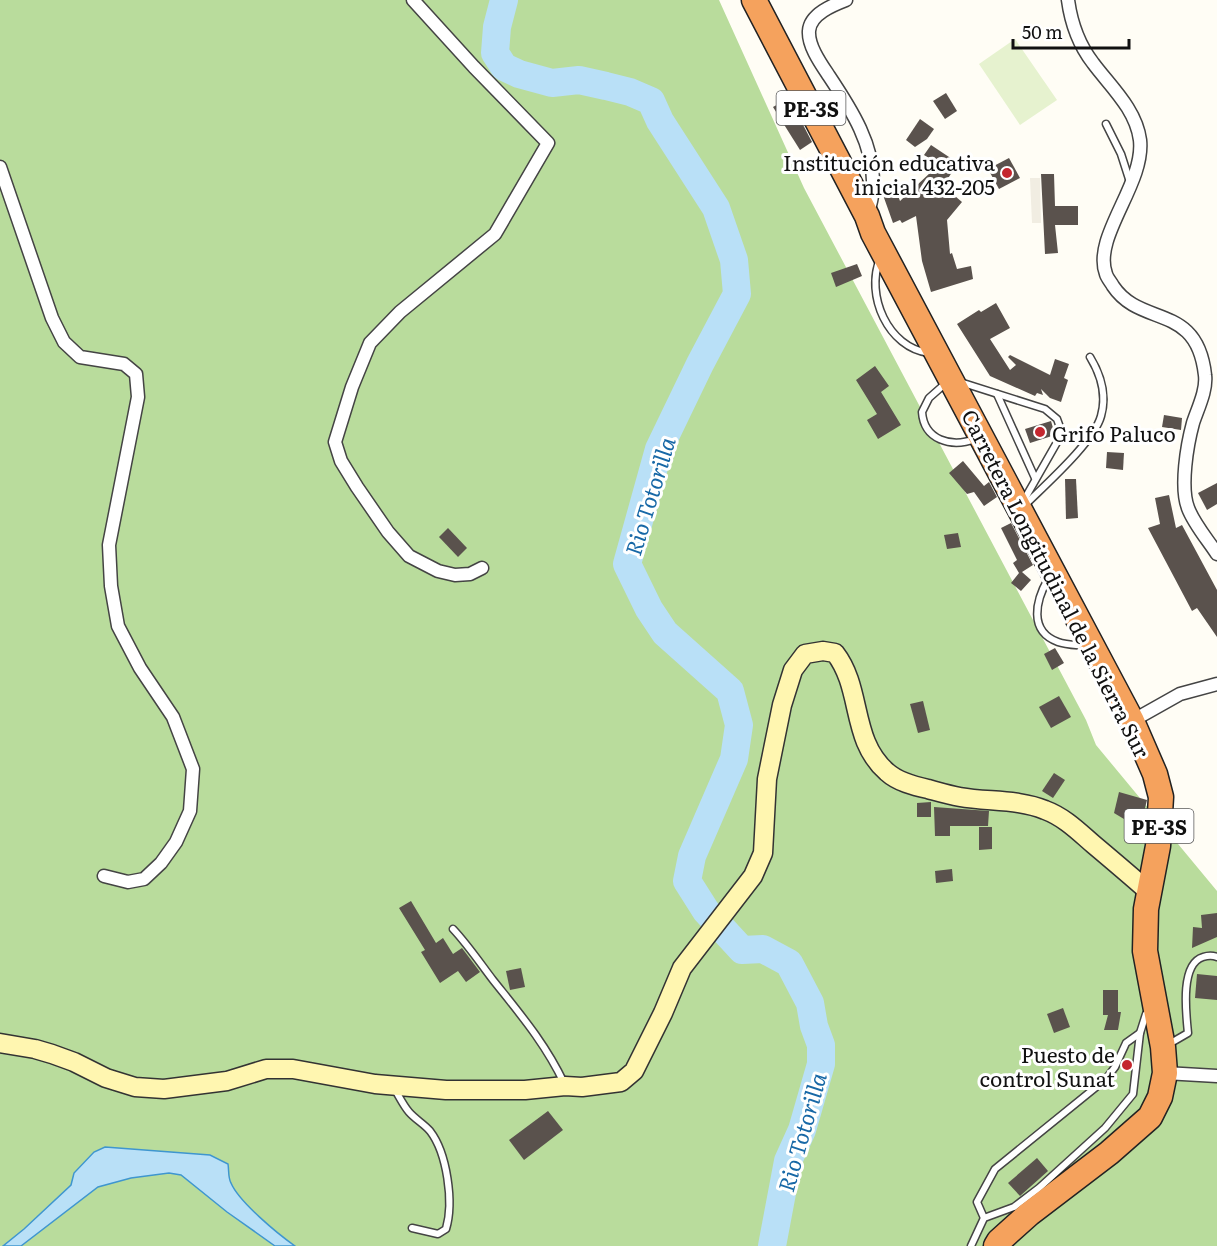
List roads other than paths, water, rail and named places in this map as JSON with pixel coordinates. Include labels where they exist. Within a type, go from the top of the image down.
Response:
[{"type":"highway","name":"Carretera Longitudinal de la Sierra Sur","points":[[753,0],[1132,721],[1155,774],[1161,797],[1158,846],[1146,909],[1145,951],[1163,1047],[1165,1073],[1160,1097],[1150,1117],[1109,1153],[1029,1214],[996,1246]]},
{"type":"street","points":[[413,0],[548,143],[495,234],[400,312],[370,343],[352,387],[335,442],[341,461],[357,487],[388,532],[409,556],[438,571],[455,575],[470,574],[483,568]]},
{"type":"street","points":[[846,0],[829,7],[814,19],[809,28],[809,40],[850,110],[866,144],[873,187],[867,216]]},
{"type":"street","points":[[1068,0],[1080,43],[1131,113],[1140,139],[1139,159],[1131,185],[1108,237],[1104,258],[1106,274],[1118,294],[1137,306],[1168,319],[1192,335],[1199,348],[1205,376],[1204,388],[1191,430],[1184,496],[1189,511],[1217,554]]},
{"type":"street","points":[[0,167],[52,318],[64,342],[81,357],[124,364],[136,375],[138,397],[109,545],[111,586],[118,626],[140,668],[172,717],[194,769],[190,811],[176,842],[161,863],[144,879],[128,882],[104,876]]},
{"type":"street","points":[[0,1043],[44,1052],[74,1062],[106,1078],[135,1087],[164,1089],[227,1081],[266,1069],[293,1069],[375,1084],[446,1090],[582,1087],[613,1084],[629,1077],[663,1013],[682,968],[753,876],[763,853],[767,779],[787,685],[797,663],[805,654],[823,651],[835,653],[844,664],[851,683],[863,739],[876,762],[889,774],[907,784],[959,797],[1046,810],[1070,823],[1149,892]]},
{"type":"street","points":[[1132,721],[1180,694],[1217,684]]},
{"type":"street","points":[[1165,1073],[1217,1076]]},
{"type":"lane","points":[[1106,124],[1121,154],[1131,185]]},
{"type":"lane","points":[[1020,510],[1069,461],[1096,427],[1101,416],[1103,392],[1090,357]]},
{"type":"lane","points":[[981,436],[964,443],[947,442],[930,434],[926,429],[921,412],[929,398],[952,379],[1045,409],[1057,419],[1061,430],[1060,437],[1025,495],[1020,510]]},
{"type":"lane","points":[[997,394],[1035,478]]},
{"type":"lane","points":[[1053,570],[1038,600],[1037,614],[1040,624],[1046,635],[1059,643],[1093,647]]},
{"type":"lane","points":[[453,929],[526,1020],[553,1059],[565,1086]]},
{"type":"lane","points":[[1163,1047],[1188,1033],[1186,980],[1192,964],[1200,958],[1212,955],[1217,957]]},
{"type":"lane","points":[[971,1246],[984,1218],[1014,1207],[1048,1180],[1105,1128],[1133,1094],[1140,1033],[1146,1014],[1156,1009]]},
{"type":"lane","points":[[984,1218],[978,1202],[995,1169],[1106,1079],[1115,1067],[1126,1043],[1140,1033]]},
{"type":"lane","points":[[392,1085],[409,1112],[430,1131],[441,1154],[448,1181],[450,1216],[446,1229],[438,1234],[412,1228]]},
{"type":"water","points":[[105,1147],[210,1155],[228,1164],[230,1181],[235,1191],[269,1226],[295,1246],[275,1246],[181,1175],[169,1173],[131,1178],[98,1187],[21,1246],[3,1246],[71,1185],[74,1173],[94,1152]]},
{"type":"waterway","name":"Rio Totorilla","points":[[504,0],[497,27],[495,53],[504,67],[519,74],[552,83],[579,80],[630,92],[651,101],[660,121],[716,208],[734,260],[737,294],[659,449],[627,564],[649,609],[665,633],[730,691],[739,725],[734,759],[692,856],[687,881],[706,911],[742,950],[763,949],[789,963],[810,1003],[814,1026],[821,1045],[821,1064],[802,1130],[788,1161],[772,1246]]},
{"type":"place","name":"Institución educativa inicial 432-205","points":[[1007,173]]},
{"type":"place","name":"Grifo Paluco","points":[[1040,432]]},
{"type":"place","name":"Puesto de control Sunat","points":[[1127,1065]]}]
